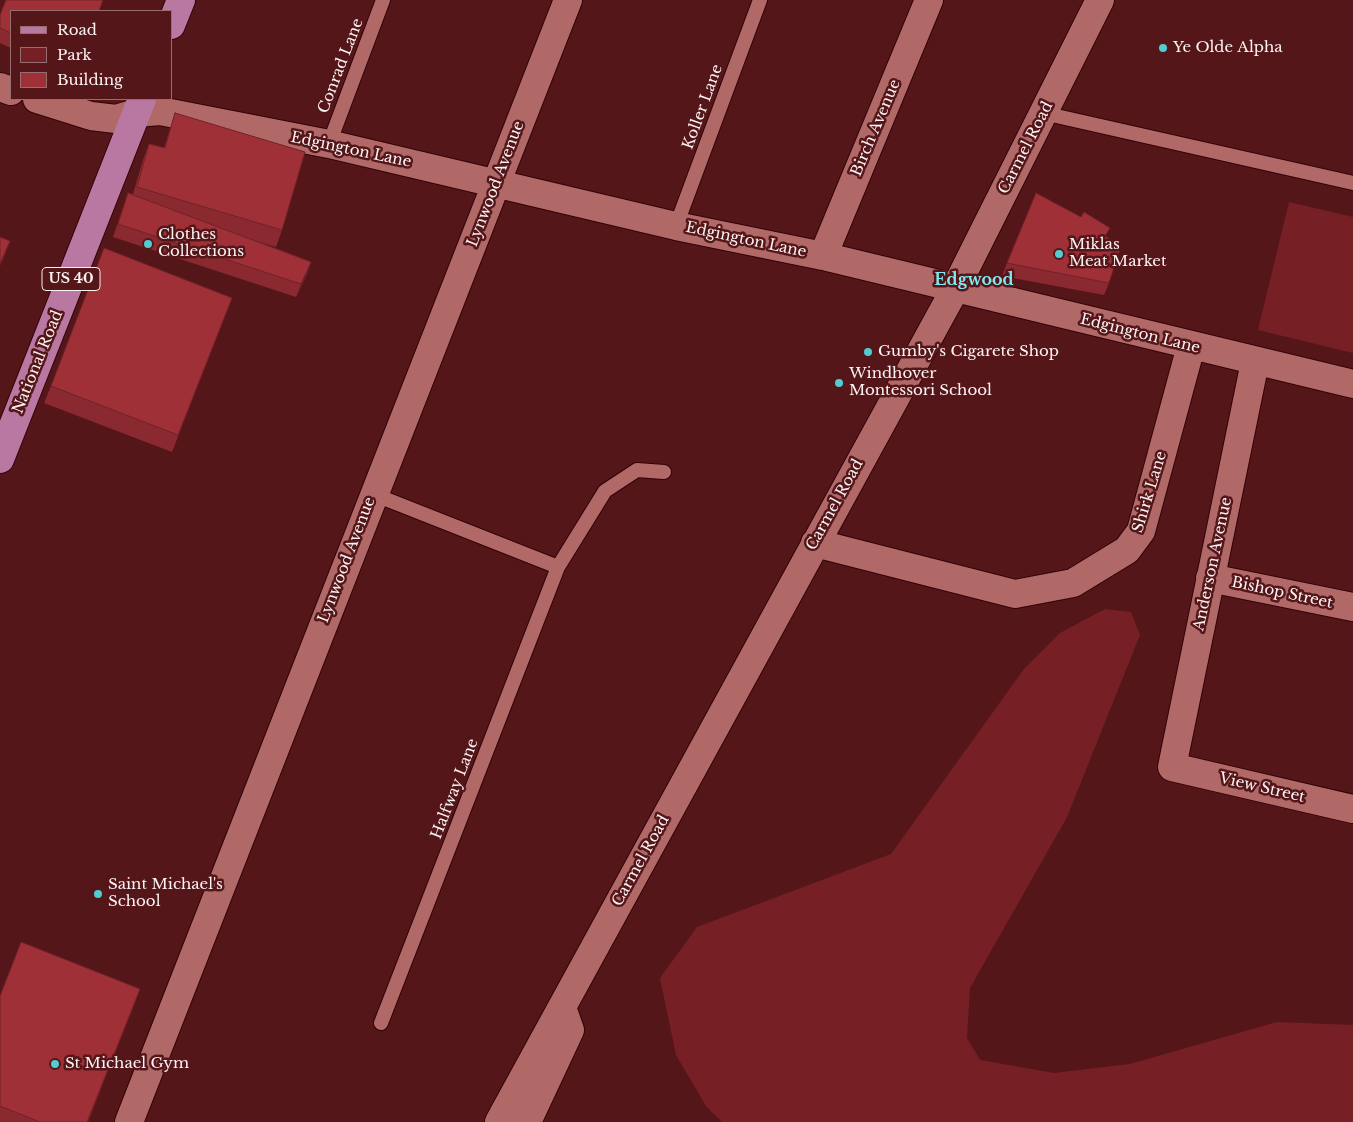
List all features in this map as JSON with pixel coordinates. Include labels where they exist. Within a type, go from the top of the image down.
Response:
[{"type":"main road","points":[[172,22],[181,0]]},
{"type":"main road","name":"National Road","points":[[1,451],[139,106]]},
{"type":"street","name":"Lynwood Avenue","points":[[129,1122],[373,494],[568,0]]},
{"type":"street","name":"Birch Avenue","points":[[822,256],[929,0]]},
{"type":"street","name":"Carmel Road","points":[[499,1122],[954,289],[1100,0]]},
{"type":"street","name":"Edgington Lane","points":[[40,100],[91,116],[116,119],[139,106],[329,144],[676,226],[822,256],[1255,362],[1353,384]]},
{"type":"street","name":"Shirk Lane","points":[[815,543],[1014,594],[1073,583],[1127,550],[1141,532],[1191,346]]},
{"type":"street","name":"Anderson Avenue","points":[[1172,767],[1255,362]]},
{"type":"street","name":"Bishop Street","points":[[1210,578],[1353,607]]},
{"type":"street","name":"View Street","points":[[1172,767],[1353,809]]},
{"type":"street","points":[[527,1122],[570,1030],[562,1006]]},
{"type":"lane","name":"Conrad Lane","points":[[329,144],[383,0]]},
{"type":"lane","name":"Koller Lane","points":[[676,226],[760,0]]},
{"type":"lane","points":[[1043,113],[1353,183]]},
{"type":"lane","name":"Halfway Lane","points":[[381,1022],[558,567],[605,491],[637,470],[664,472]]},
{"type":"lane","points":[[373,494],[558,567]]},
{"type":"green space","points":[[1289,202],[1353,217],[1353,353],[1258,330]]},
{"type":"green space","points":[[1105,609],[1131,612],[1140,635],[1067,817],[970,988],[967,1038],[980,1060],[1054,1073],[1130,1064],[1277,1022],[1353,1025],[1353,1122],[722,1122],[706,1106],[676,1055],[660,978],[697,927],[891,854],[1024,669],[1060,633]]},
{"type":"building","points":[[6,0],[103,0],[99,10],[10,10],[10,33],[0,28],[0,15]]},
{"type":"building","points":[[175,113],[305,152],[282,230],[137,187],[149,144],[165,148]]},
{"type":"building","points":[[128,193],[311,262],[301,284],[118,224]]},
{"type":"building","points":[[1036,193],[1081,217],[1084,212],[1110,228],[1105,236],[1121,246],[1109,283],[1007,263]]},
{"type":"building","points":[[0,237],[10,241],[0,264]]},
{"type":"building","points":[[104,248],[232,298],[178,435],[51,386]]},
{"type":"building","name":"St Michael Gym","points":[[21,942],[140,989],[87,1122],[40,1122],[0,1106],[0,996]]},
{"type":"place","name":"Ye Olde Alpha","points":[[1163,48]]},
{"type":"place","name":"Clothes Collections","points":[[148,244]]},
{"type":"place","name":"Miklas Meat Market","points":[[1059,254]]},
{"type":"place","name":"Gumby's Cigarete Shop","points":[[868,352]]},
{"type":"place","name":"Windhover Montessori School","points":[[839,383]]},
{"type":"place","name":"Saint Michael's School","points":[[98,894]]},
{"type":"place","name":"St Michael Gym","points":[[55,1064]]},
{"type":"district","name":"Edgwood","points":[[974,280]]}]
